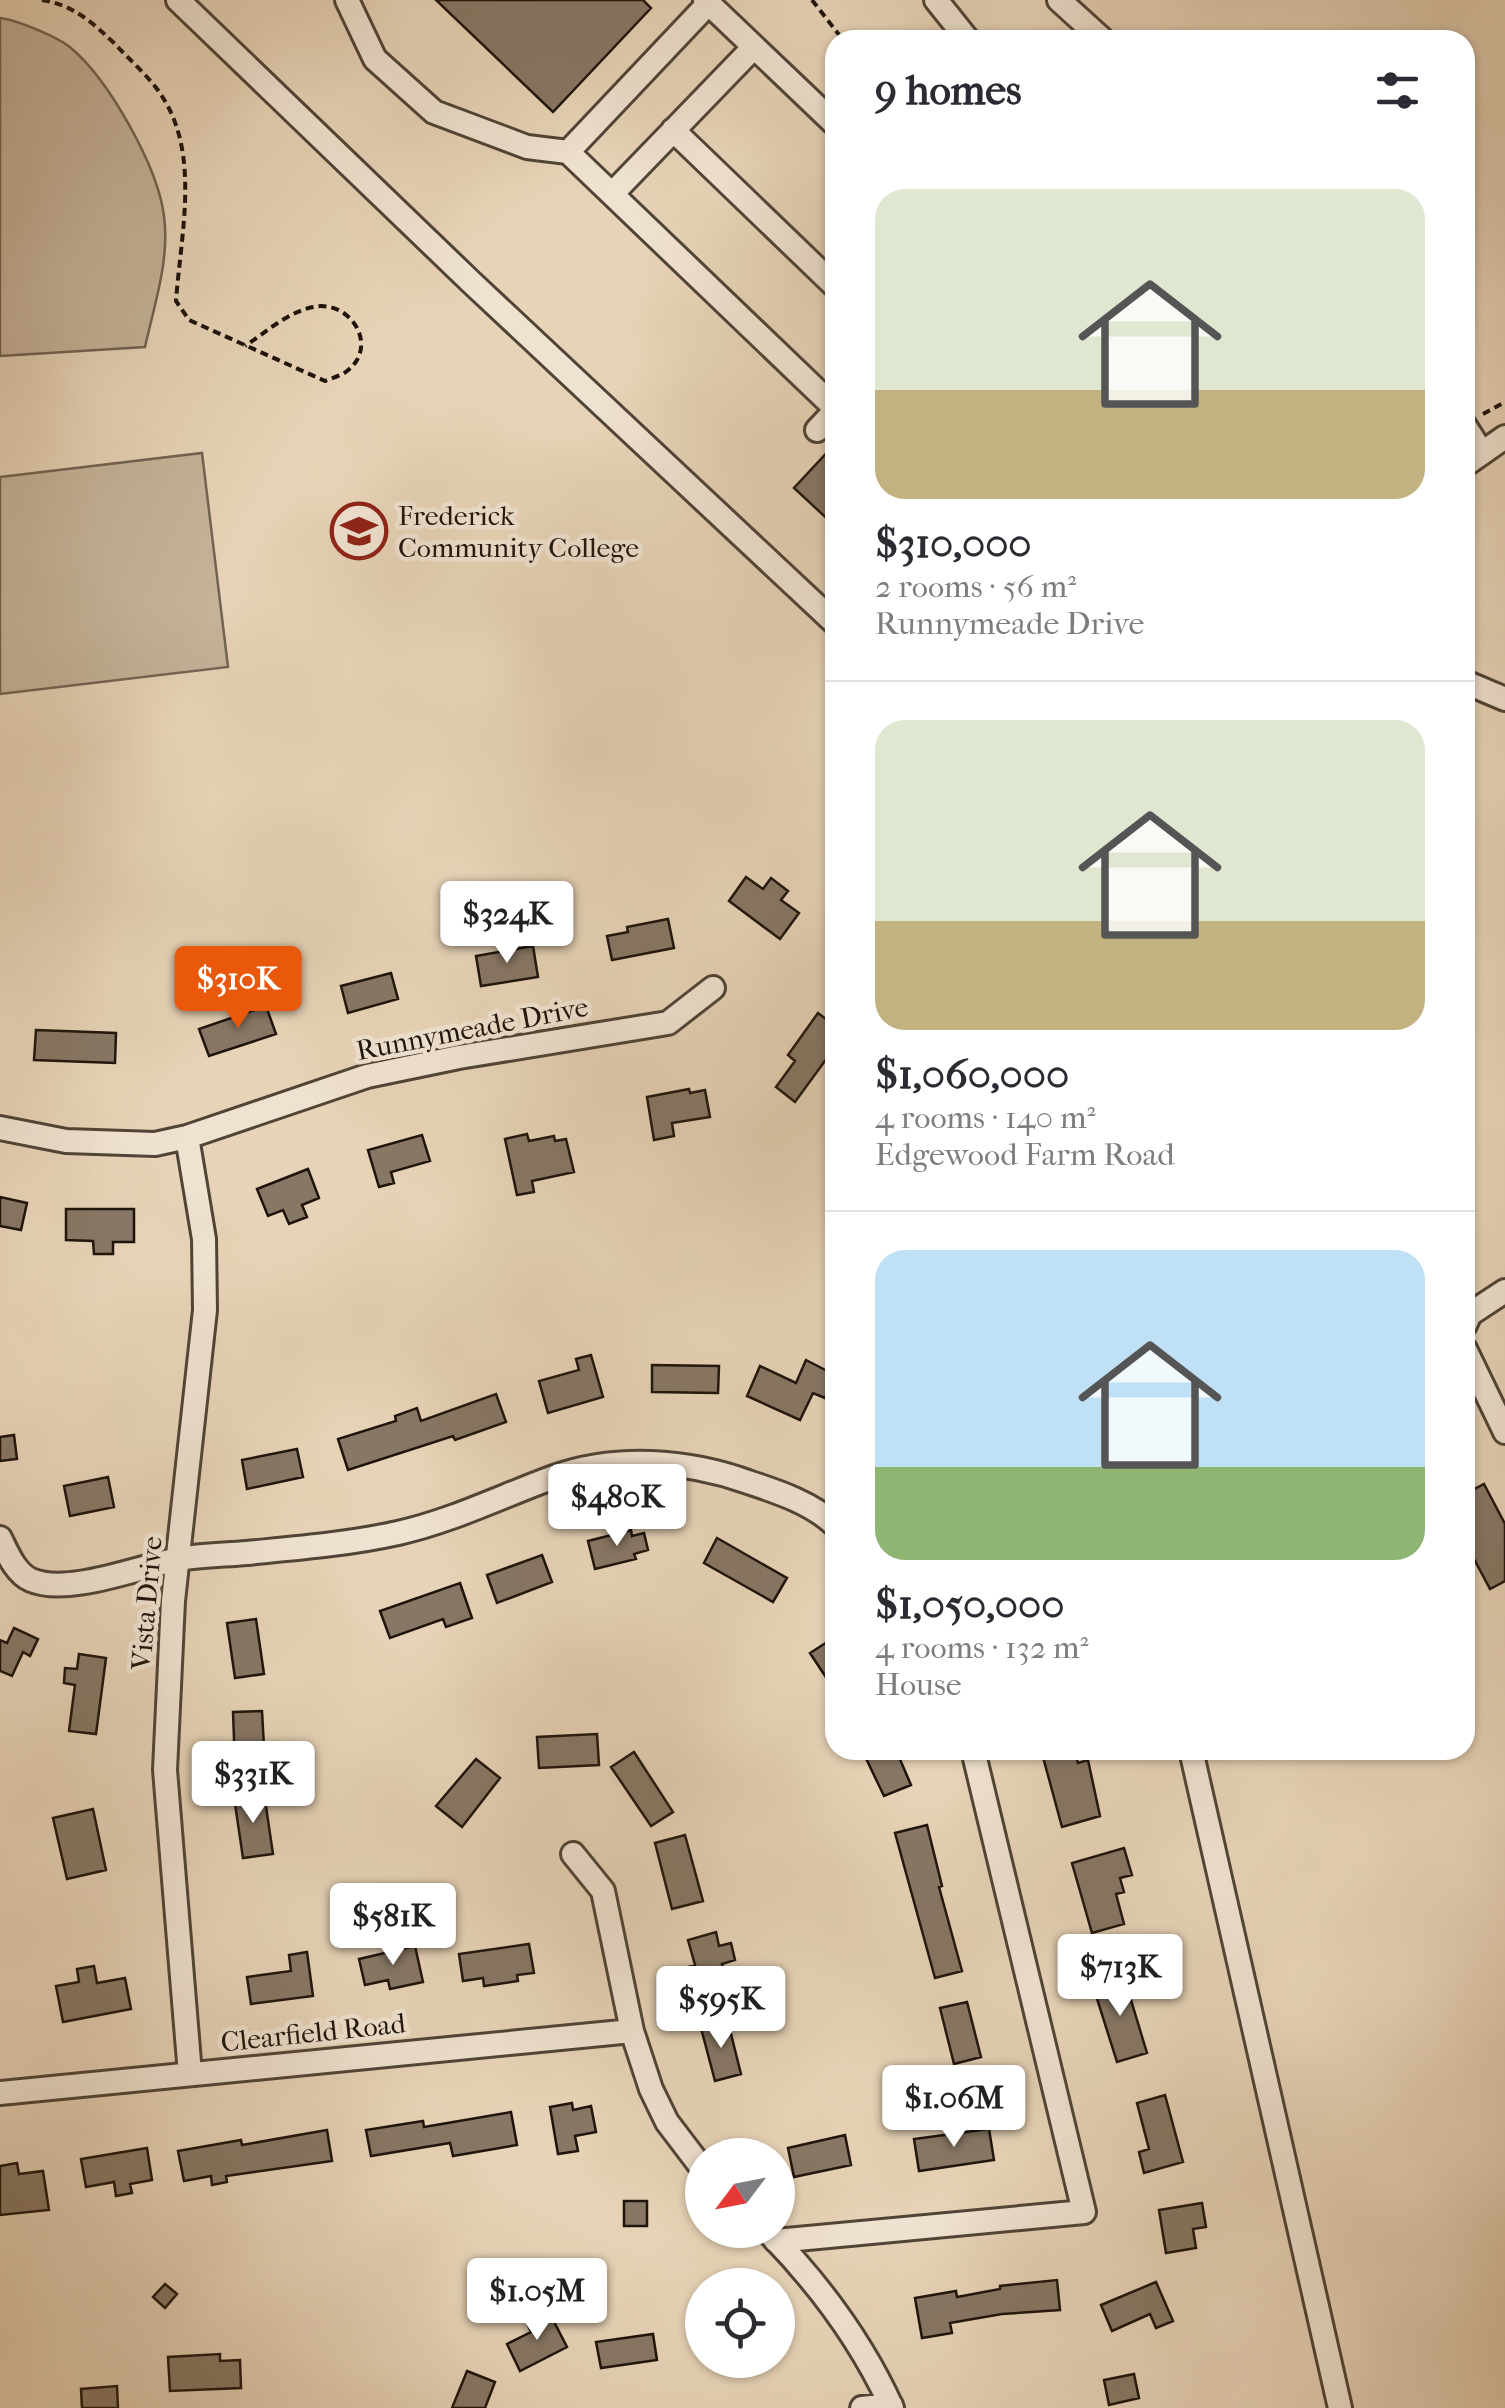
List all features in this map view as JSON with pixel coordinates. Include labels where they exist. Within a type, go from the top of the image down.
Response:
[{"type":"street","points":[[178,0],[471,282],[825,613]]},
{"type":"street","points":[[346,0],[375,59],[434,112],[528,147],[568,152],[825,400]]},
{"type":"street","points":[[936,0],[960,30]]},
{"type":"street","points":[[1060,0],[1092,30]]},
{"type":"street","points":[[568,152],[706,2],[825,114]]},
{"type":"street","points":[[612,194],[754,47]]},
{"type":"street","points":[[674,130],[825,276]]},
{"type":"street","points":[[817,430],[825,421]]},
{"type":"street","points":[[1475,458],[1505,437]]},
{"type":"street","points":[[1475,686],[1505,700]]},
{"type":"street","name":"Runnymeade Drive","points":[[0,1128],[66,1141],[154,1144],[187,1138],[367,1076],[668,1023],[714,988]]},
{"type":"street","name":"Vista Drive","points":[[187,1138],[204,1239],[205,1310],[174,1601],[165,1770],[190,2074]]},
{"type":"street","points":[[1475,1311],[1505,1291]]},
{"type":"street","points":[[1475,1369],[1505,1432]]},
{"type":"street","points":[[0,1538],[12,1562],[30,1580],[68,1584],[180,1559],[320,1546],[400,1532],[474,1510],[558,1476],[609,1464],[673,1463],[726,1474],[781,1493],[825,1515]]},
{"type":"street","points":[[795,2234],[1084,2212],[975,1760]]},
{"type":"street","points":[[1193,1760],[1340,2408]]},
{"type":"street","points":[[572,1854],[603,1891],[632,2031],[651,2089],[667,2122],[685,2146]]},
{"type":"street","name":"Clearfield Road","points":[[0,2093],[632,2031]]},
{"type":"street","points":[[782,2248],[834,2308],[866,2353],[892,2407],[862,2408]]},
{"type":"path","points":[[42,0],[86,16],[158,91],[177,130],[186,166],[176,300],[189,320],[245,346],[325,380],[346,372],[359,356],[361,338],[354,320],[339,307],[318,306],[301,310],[245,346]]},
{"type":"path","points":[[812,0],[834,30]]},
{"type":"path","points":[[1475,419],[1505,402]]},
{"type":"shaded area","points":[[0,18],[37,30],[71,48],[116,102],[142,150],[160,196],[165,232],[160,282],[145,347],[0,356]]},
{"type":"shaded area","points":[[202,453],[228,667],[0,694],[0,477]]},
{"type":"building","points":[[436,0],[643,0],[651,8],[553,112]]},
{"type":"building","points":[[825,455],[825,517],[794,488]]},
{"type":"building","points":[[746,877],[763,889],[771,878],[788,891],[781,900],[799,913],[780,939],[729,901]]},
{"type":"building","points":[[668,919],[674,948],[612,960],[607,936],[628,932],[627,927]]},
{"type":"building","points":[[533,946],[538,977],[481,986],[476,956]]},
{"type":"building","points":[[391,973],[398,999],[348,1013],[341,986]]},
{"type":"building","points":[[266,1006],[276,1034],[209,1056],[199,1029]]},
{"type":"building","points":[[818,1013],[825,1018],[825,1061],[795,1102],[776,1087],[795,1061],[788,1055]]},
{"type":"building","points":[[36,1030],[116,1033],[115,1063],[34,1060]]},
{"type":"building","points":[[689,1089],[690,1093],[705,1090],[710,1117],[672,1123],[674,1136],[654,1140],[647,1097]]},
{"type":"building","points":[[527,1134],[529,1141],[554,1136],[555,1141],[566,1139],[574,1172],[532,1181],[534,1192],[517,1195],[505,1139]]},
{"type":"building","points":[[422,1135],[430,1161],[391,1172],[394,1183],[379,1187],[368,1150]]},
{"type":"building","points":[[308,1169],[319,1198],[302,1205],[307,1217],[289,1224],[283,1210],[268,1216],[257,1189]]},
{"type":"building","points":[[0,1197],[27,1203],[21,1230],[0,1226]]},
{"type":"building","points":[[66,1209],[134,1209],[134,1242],[113,1242],[113,1254],[94,1254],[93,1241],[66,1240]]},
{"type":"building","points":[[591,1355],[603,1397],[548,1413],[539,1381],[579,1370],[576,1359]]},
{"type":"building","points":[[806,1360],[825,1370],[825,1398],[813,1393],[800,1420],[747,1396],[760,1366],[796,1383]]},
{"type":"building","points":[[652,1365],[719,1366],[718,1393],[652,1392]]},
{"type":"building","points":[[496,1394],[506,1422],[348,1470],[338,1439],[396,1421],[395,1416],[417,1408],[421,1421]]},
{"type":"building","points":[[14,1435],[17,1459],[0,1461],[0,1437]]},
{"type":"building","points":[[297,1449],[303,1477],[247,1489],[242,1460]]},
{"type":"building","points":[[108,1477],[114,1507],[70,1516],[64,1486]]},
{"type":"building","points":[[1484,1484],[1505,1524],[1505,1581],[1490,1589],[1475,1561],[1475,1489]]},
{"type":"building","points":[[631,1530],[632,1536],[644,1533],[648,1550],[634,1554],[636,1559],[595,1569],[588,1541]]},
{"type":"building","points":[[717,1538],[787,1578],[773,1602],[704,1563]]},
{"type":"building","points":[[542,1555],[552,1582],[497,1603],[487,1575]]},
{"type":"building","points":[[460,1583],[472,1618],[446,1627],[443,1619],[390,1638],[380,1611]]},
{"type":"building","points":[[256,1619],[264,1674],[235,1678],[227,1623]]},
{"type":"building","points":[[14,1628],[38,1639],[30,1656],[23,1652],[12,1676],[0,1671],[0,1640],[7,1643]]},
{"type":"building","points":[[825,1643],[825,1676],[810,1653]]},
{"type":"building","points":[[79,1654],[106,1658],[96,1734],[69,1731],[75,1685],[64,1683],[65,1668],[77,1669]]},
{"type":"building","points":[[262,1711],[265,1765],[235,1766],[233,1712]]},
{"type":"building","points":[[597,1734],[599,1765],[539,1768],[537,1737]]},
{"type":"building","points":[[634,1752],[673,1812],[651,1826],[611,1767]]},
{"type":"building","points":[[476,1759],[500,1778],[462,1827],[436,1806]]},
{"type":"building","points":[[867,1760],[900,1760],[911,1785],[884,1796]]},
{"type":"building","points":[[1044,1760],[1088,1760],[1100,1816],[1062,1827]]},
{"type":"building","points":[[264,1793],[273,1854],[243,1858],[234,1797]]},
{"type":"building","points":[[93,1809],[106,1870],[67,1879],[53,1818]]},
{"type":"building","points":[[927,1825],[962,1971],[935,1978],[895,1833]]},
{"type":"building","points":[[685,1835],[703,1901],[672,1909],[655,1843]]},
{"type":"building","points":[[1124,1848],[1132,1875],[1120,1878],[1124,1892],[1116,1894],[1124,1924],[1092,1933],[1072,1863]]},
{"type":"building","points":[[716,1932],[719,1946],[731,1943],[735,1960],[722,1964],[729,1986],[696,1995],[688,1967],[695,1965],[688,1940]]},
{"type":"building","points":[[529,1944],[534,1973],[517,1975],[518,1981],[484,1986],[483,1978],[463,1981],[459,1954]]},
{"type":"building","points":[[415,1946],[423,1982],[390,1989],[388,1980],[365,1985],[359,1959]]},
{"type":"building","points":[[307,1952],[313,1996],[251,2004],[247,1977],[291,1971],[289,1955]]},
{"type":"building","points":[[94,1966],[97,1983],[125,1978],[131,2009],[63,2022],[56,1986],[79,1982],[77,1969]]},
{"type":"building","points":[[1124,1977],[1147,2053],[1117,2062],[1093,1986]]},
{"type":"building","points":[[967,2002],[981,2057],[954,2064],[940,2008]]},
{"type":"building","points":[[728,2022],[741,2074],[715,2081],[701,2028]]},
{"type":"building","points":[[1165,2095],[1183,2162],[1144,2173],[1139,2152],[1149,2149],[1137,2103]]},
{"type":"building","points":[[572,2103],[573,2110],[591,2106],[596,2132],[575,2136],[578,2151],[558,2154],[550,2107]]},
{"type":"building","points":[[511,2112],[517,2145],[453,2156],[450,2143],[371,2156],[366,2130],[423,2121],[424,2127]]},
{"type":"building","points":[[989,2129],[994,2160],[919,2171],[914,2139]]},
{"type":"building","points":[[327,2130],[332,2161],[226,2176],[227,2182],[212,2185],[211,2176],[184,2181],[178,2151]]},
{"type":"building","points":[[845,2135],[851,2165],[795,2177],[795,2146]]},
{"type":"building","points":[[147,2148],[152,2180],[130,2184],[132,2193],[116,2196],[114,2182],[86,2187],[81,2159]]},
{"type":"building","points":[[17,2163],[19,2174],[43,2171],[49,2210],[0,2215],[0,2166]]},
{"type":"building","points":[[624,2201],[647,2201],[647,2226],[624,2226]]},
{"type":"building","points":[[1202,2203],[1206,2227],[1193,2229],[1196,2248],[1166,2253],[1159,2210]]},
{"type":"building","points":[[1057,2280],[1060,2310],[950,2323],[952,2333],[922,2338],[915,2298],[956,2291],[957,2297],[1000,2286]]},
{"type":"building","points":[[1156,2282],[1173,2321],[1156,2328],[1150,2314],[1112,2331],[1101,2305]]},
{"type":"building","points":[[165,2284],[177,2294],[165,2308],[153,2297]]},
{"type":"building","points":[[549,2312],[567,2347],[520,2371],[507,2344],[531,2332],[527,2323]]},
{"type":"building","points":[[653,2334],[657,2360],[601,2368],[596,2342]]},
{"type":"building","points":[[220,2354],[220,2361],[240,2360],[241,2388],[170,2391],[168,2357]]},
{"type":"building","points":[[467,2371],[495,2382],[485,2408],[452,2408]]},
{"type":"building","points":[[1134,2374],[1139,2398],[1109,2405],[1104,2380]]},
{"type":"building","points":[[117,2386],[118,2408],[82,2408],[81,2389]]},
{"type":"place","name":"Frederick Community College","points":[[359,531]]}]
